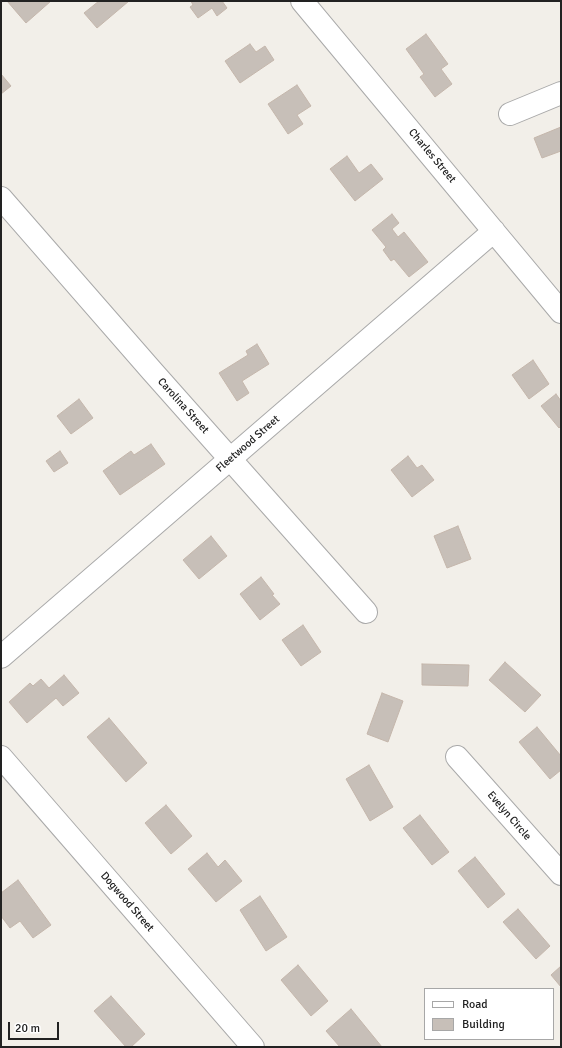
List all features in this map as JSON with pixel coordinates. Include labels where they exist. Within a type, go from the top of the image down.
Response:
[{"type":"street","name":"Charles Street","points":[[302,1],[561,312]]},
{"type":"street","points":[[510,114],[561,93]]},
{"type":"street","name":"Carolina Street","points":[[1,198],[366,612]]},
{"type":"street","name":"Fleetwood Street","points":[[1,657],[494,231]]},
{"type":"street","name":"Dogwood Street","points":[[1,757],[254,1047]]},
{"type":"street","name":"Evelyn Circle","points":[[457,757],[561,874]]},
{"type":"building","points":[[7,1],[51,1],[26,23]]},
{"type":"building","points":[[99,1],[129,1],[97,28],[84,13]]},
{"type":"building","points":[[191,1],[222,1],[227,8],[217,16],[212,8],[198,18],[190,7],[193,5]]},
{"type":"building","points":[[426,34],[448,64],[441,69],[452,84],[435,97],[420,77],[424,74],[406,49]]},
{"type":"building","points":[[250,44],[256,52],[265,46],[274,60],[240,83],[225,61]]},
{"type":"building","points":[[1,74],[11,86],[1,94]]},
{"type":"building","points":[[297,85],[311,106],[297,115],[303,124],[288,134],[268,104]]},
{"type":"building","points":[[561,127],[561,151],[542,158],[534,138]]},
{"type":"building","points":[[347,156],[359,173],[371,164],[383,179],[355,201],[330,169]]},
{"type":"building","points":[[392,214],[399,223],[392,229],[398,237],[404,232],[428,262],[409,277],[394,259],[391,261],[383,250],[386,247],[372,230]]},
{"type":"building","points":[[257,344],[269,364],[242,381],[249,393],[237,401],[219,373],[248,355],[246,351]]},
{"type":"building","points":[[533,360],[549,384],[529,399],[512,375]]},
{"type":"building","points":[[556,394],[561,401],[561,426],[559,428],[541,406]]},
{"type":"building","points":[[79,399],[93,418],[71,434],[57,416]]},
{"type":"building","points":[[151,444],[165,464],[120,495],[103,471],[131,451],[134,455]]},
{"type":"building","points":[[60,451],[68,463],[54,472],[46,461]]},
{"type":"building","points":[[408,456],[417,468],[422,465],[434,480],[412,497],[391,470]]},
{"type":"building","points":[[458,526],[471,559],[447,568],[434,536]]},
{"type":"building","points":[[211,536],[227,556],[199,579],[183,560]]},
{"type":"building","points":[[261,577],[274,594],[272,595],[280,604],[260,620],[240,594]]},
{"type":"building","points":[[303,625],[321,652],[301,666],[282,640]]},
{"type":"building","points":[[505,662],[541,695],[525,712],[489,680]]},
{"type":"building","points":[[422,664],[469,665],[468,686],[422,685]]},
{"type":"building","points":[[64,675],[79,693],[63,706],[56,698],[27,723],[9,702],[30,683],[33,686],[41,679],[49,688]]},
{"type":"building","points":[[382,693],[403,701],[388,742],[367,734]]},
{"type":"building","points":[[109,718],[147,763],[126,782],[87,737]]},
{"type":"building","points":[[537,727],[561,756],[561,770],[550,779],[519,742]]},
{"type":"building","points":[[369,765],[393,807],[370,821],[346,779]]},
{"type":"building","points":[[166,805],[192,836],[171,854],[145,823]]},
{"type":"building","points":[[420,815],[449,852],[432,865],[403,828]]},
{"type":"building","points":[[207,853],[218,867],[225,860],[242,881],[216,902],[188,869]]},
{"type":"building","points":[[475,857],[505,894],[488,908],[458,871]]},
{"type":"building","points":[[18,880],[51,925],[33,938],[20,921],[10,928],[1,916],[1,893]]},
{"type":"building","points":[[260,896],[287,937],[266,951],[240,910]]},
{"type":"building","points":[[518,909],[550,946],[536,959],[503,922]]},
{"type":"building","points":[[298,965],[328,1001],[311,1016],[281,980]]},
{"type":"building","points":[[561,966],[561,987],[551,975]]},
{"type":"building","points":[[111,996],[145,1034],[131,1047],[126,1047],[94,1011]]},
{"type":"building","points":[[351,1009],[382,1047],[340,1047],[326,1031]]}]
